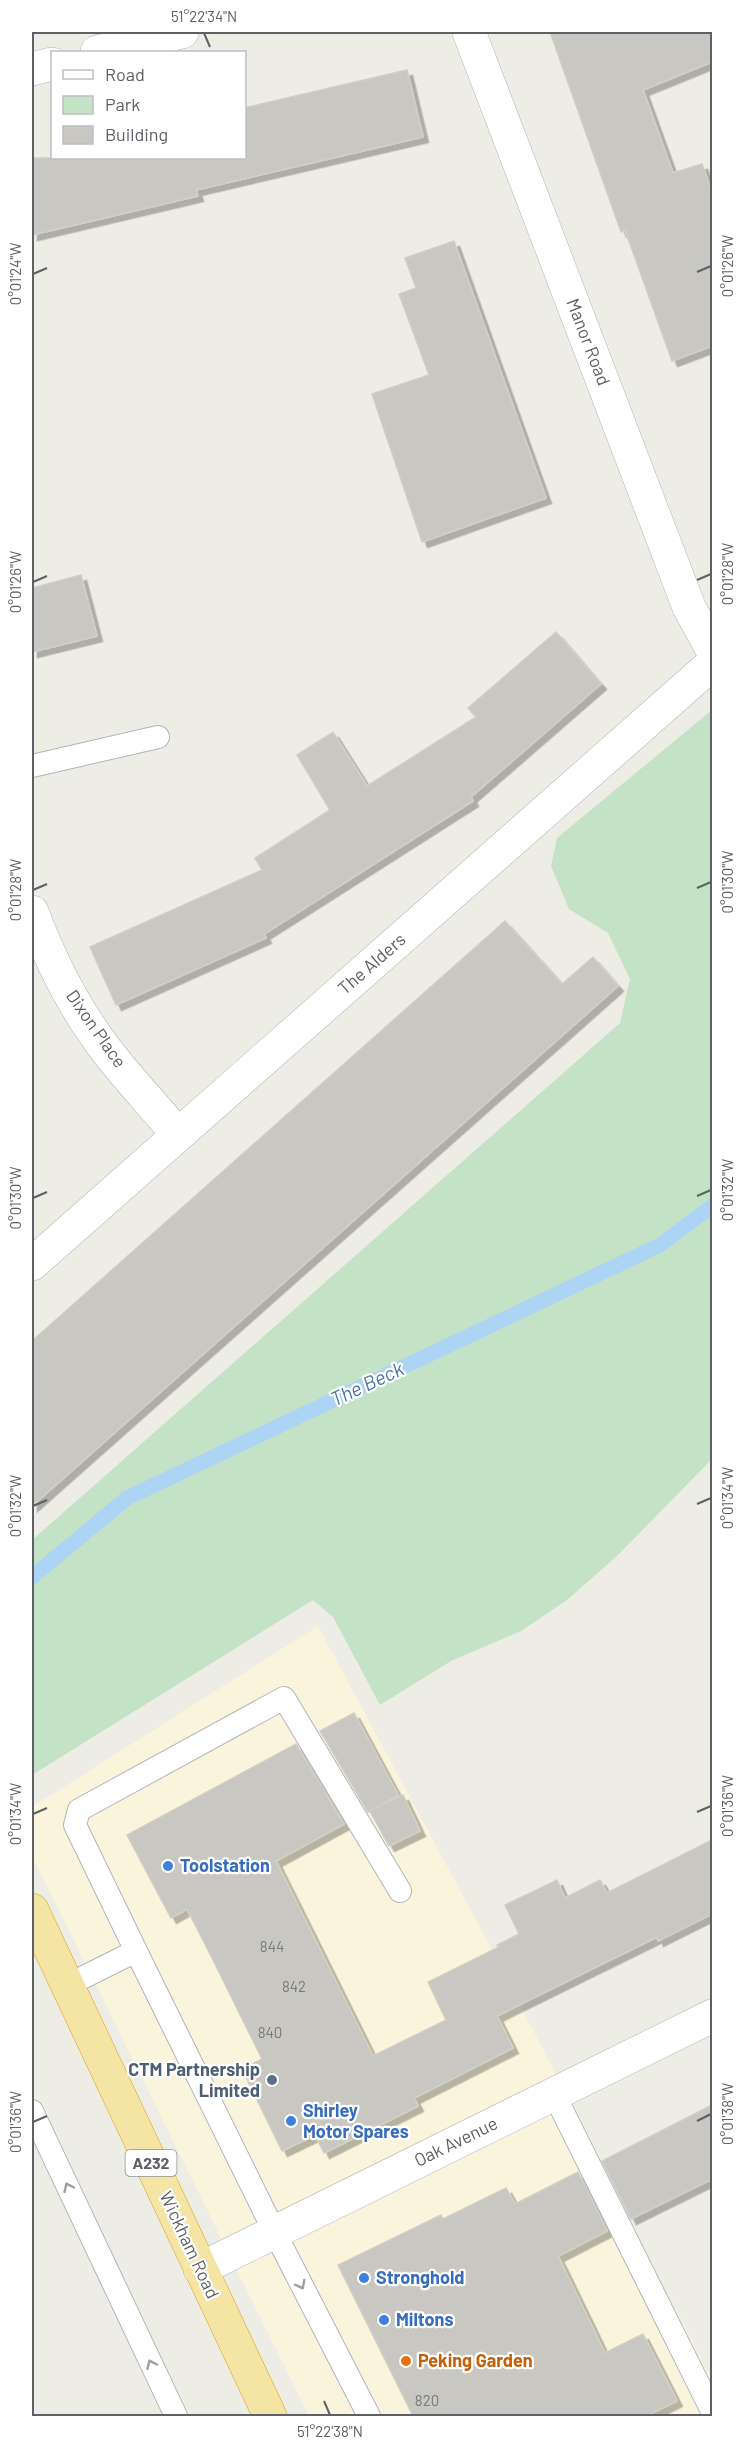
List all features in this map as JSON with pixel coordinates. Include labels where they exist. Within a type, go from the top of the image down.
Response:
[{"type":"highway","name":"Wickham Road","points":[[32,1910],[270,2416]]},
{"type":"street","points":[[101,51],[182,32]]},
{"type":"street","name":"Manor Road","points":[[469,32],[689,607],[712,649]]},
{"type":"street","points":[[32,69],[51,64]]},
{"type":"street","name":"The Alders","points":[[32,1264],[712,664]]},
{"type":"street","name":"Dixon Place","points":[[32,912],[47,953],[92,1031],[178,1135]]},
{"type":"street","name":"Oak Avenue","points":[[200,2269],[712,2016]]},
{"type":"lane","points":[[32,766],[158,737]]},
{"type":"lane","points":[[369,2416],[274,2233],[75,1825],[79,1810],[284,1698],[400,1891]]},
{"type":"lane","points":[[68,1985],[136,1951]]},
{"type":"lane","points":[[554,2094],[712,2411]]},
{"type":"lane","points":[[32,2111],[176,2416]]},
{"type":"shaded area","points":[[318,1626],[489,1944],[712,2380],[712,2416],[309,2416],[32,1856],[32,1807]]},
{"type":"green space","points":[[712,710],[712,1459],[619,1554],[567,1600],[521,1631],[451,1661],[380,1705],[333,1617],[313,1600],[32,1775],[32,1540],[620,1023],[630,979],[608,933],[569,909],[551,866],[557,838]]},
{"type":"building","points":[[550,32],[712,32],[712,62],[643,90],[673,173],[702,164],[712,193],[712,346],[672,361],[625,230],[621,232]]},
{"type":"building","points":[[407,70],[423,137],[196,190],[198,196],[32,235],[32,158],[246,159],[246,108]]},
{"type":"building","points":[[454,241],[546,498],[422,542],[372,394],[429,375],[399,294],[416,288],[405,258]]},
{"type":"building","points":[[81,575],[97,636],[32,652],[32,588]]},
{"type":"building","points":[[556,632],[601,684],[471,797],[473,801],[264,934],[266,938],[116,1005],[90,947],[262,870],[255,858],[330,810],[297,755],[333,732],[367,786],[476,717],[468,708]]},
{"type":"building","points":[[505,921],[562,984],[593,957],[618,986],[32,1506],[32,1341]]},
{"type":"building","points":[[354,1713],[398,1795],[368,1812],[320,1731]]},
{"type":"building","points":[[296,1744],[344,1824],[276,1861],[373,2056],[446,2020],[428,1982],[499,1947],[497,1945],[519,1934],[505,1905],[557,1880],[565,1898],[600,1880],[607,1893],[712,1840],[712,1914],[658,1941],[657,1937],[497,2016],[513,2048],[414,2098],[418,2106],[324,2153],[315,2135],[282,2151],[242,2069],[262,2059],[187,1909],[171,1918],[127,1835]]},
{"type":"building","points":[[403,1795],[420,1831],[389,1846],[370,1811]]},
{"type":"building","points":[[712,2105],[712,2179],[631,2219],[602,2161]]},
{"type":"building","points":[[578,2172],[607,2231],[558,2256],[605,2353],[643,2334],[677,2401],[646,2416],[413,2416],[338,2265],[441,2215],[443,2219],[506,2188],[515,2204]]},
{"type":"waterway","name":"The Beck","points":[[32,1577],[127,1498],[660,1245],[712,1206]]},
{"type":"place","name":"Toolstation","points":[[168,1866]]},
{"type":"place","name":"CTM Partnership Limited","points":[[272,2080]]},
{"type":"place","name":"Shirley Motor Spares","points":[[291,2121]]},
{"type":"place","name":"Stronghold","points":[[364,2278]]},
{"type":"place","name":"Miltons","points":[[384,2320]]},
{"type":"place","name":"Peking Garden","points":[[406,2361]]}]
